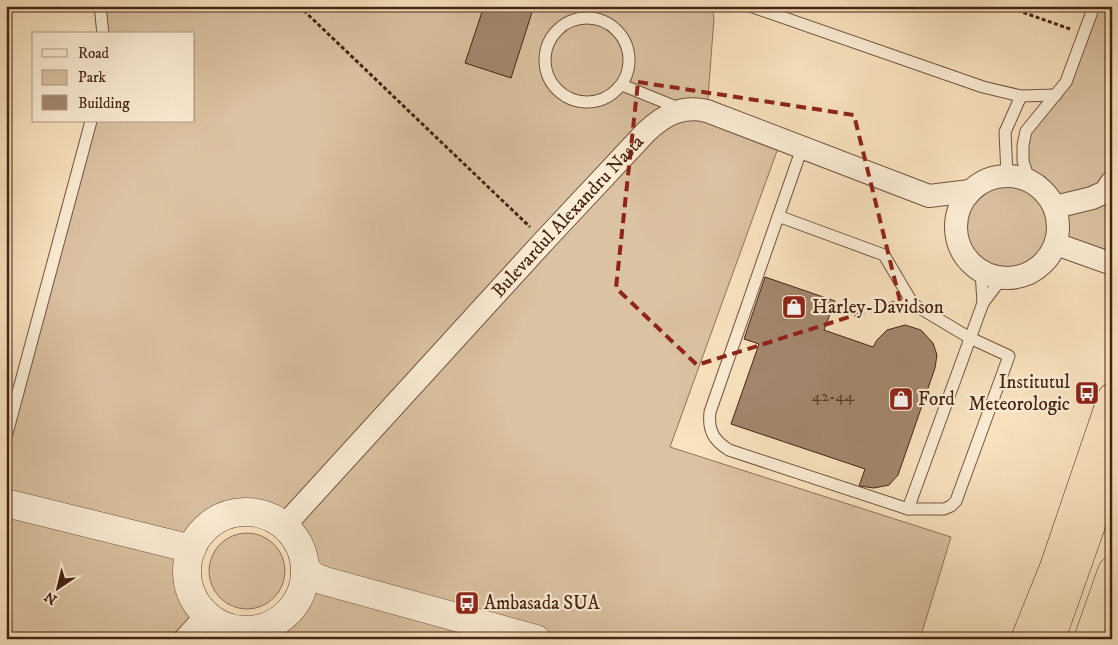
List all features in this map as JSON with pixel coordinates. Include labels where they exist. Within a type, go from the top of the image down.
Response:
[{"type":"highway","points":[[1025,639],[1054,566],[1112,397]]},
{"type":"highway","points":[[1051,639],[1112,466]]},
{"type":"highway","points":[[1088,639],[1112,571]]},
{"type":"street","points":[[681,109],[690,108],[707,111],[929,196],[970,191]]},
{"type":"street","name":"Bulevardul Alexandru Nasta","points":[[284,526],[646,132],[658,121],[681,109]]},
{"type":"street","points":[[1007,175],[1029,180],[1046,192],[1055,207],[1058,217],[1059,231],[1051,254],[1041,266],[1026,275],[1015,278],[1002,278],[981,271],[962,251],[956,231],[957,214],[962,202],[970,191],[982,182],[994,177],[1007,175]]},
{"type":"street","points":[[1055,207],[1092,198],[1105,192],[1112,182]]},
{"type":"street","points":[[929,196],[956,231]]},
{"type":"street","points":[[1056,244],[1112,264]]},
{"type":"street","points":[[6,503],[192,549]]},
{"type":"street","points":[[247,512],[264,515],[284,526],[297,541],[303,555],[305,568],[304,581],[297,601],[284,617],[259,634],[224,626],[207,615],[193,596],[188,577],[188,563],[192,549],[201,534],[212,524],[230,515],[247,512]]},
{"type":"street","points":[[305,568],[314,577],[325,581],[536,639]]},
{"type":"street","points":[[297,601],[310,598],[324,600],[468,639]]},
{"type":"street","points":[[185,639],[207,615]]},
{"type":"lane","points":[[100,6],[103,32]]},
{"type":"lane","points":[[750,6],[982,88],[1021,96],[1056,95]]},
{"type":"lane","points":[[1029,180],[1023,161],[1023,145],[1026,131],[1066,82],[1094,6]]},
{"type":"lane","points":[[599,19],[611,25],[621,34],[627,46],[630,59],[628,73],[622,85],[612,95],[599,102],[584,103],[569,99],[557,91],[549,79],[545,65],[545,50],[551,37],[560,27],[572,20],[599,19]]},
{"type":"lane","points":[[622,85],[681,109]]},
{"type":"lane","points":[[1007,175],[1005,132],[1021,96]]},
{"type":"lane","points":[[6,438],[11,398],[91,122]]},
{"type":"lane","points":[[778,216],[884,255],[913,304],[970,338],[1009,356],[956,501],[944,509],[908,509],[729,450],[719,444],[711,433],[708,423],[710,412],[778,216],[802,148]]},
{"type":"lane","points":[[981,271],[983,303]]},
{"type":"lane","points":[[908,509],[983,303],[1002,278]]},
{"type":"path","points":[[299,6],[544,241]]},
{"type":"path","points":[[1005,6],[1084,34]]},
{"type":"highlighted area","points":[[638,82],[854,115],[900,301],[697,365],[616,288]]},
{"type":"green space","points":[[100,6],[712,6],[714,18],[707,111],[781,140],[670,447],[951,537],[920,639],[6,639],[6,437],[91,122],[195,122],[195,32],[103,32]],"holes":[[[247,512],[273,519],[292,535],[302,552],[305,571],[302,589],[293,606],[280,619],[262,628],[234,628],[212,618],[199,605],[189,581],[190,556],[194,544],[201,534],[221,518]]]},
{"type":"green space","points":[[1094,6],[1112,6],[1112,263],[1056,244],[1041,264],[1023,275],[1004,278],[986,273],[971,263],[960,248],[955,229],[959,209],[971,190],[983,181],[1002,176],[1028,180],[1023,145],[1056,95]]},
{"type":"green space","points":[[247,533],[261,536],[274,544],[282,557],[285,571],[282,585],[274,598],[261,606],[247,609],[233,606],[220,598],[212,585],[209,571],[212,557],[220,544],[233,536]]},
{"type":"building","points":[[484,6],[534,6],[511,78],[465,63]]},
{"type":"building","points":[[765,277],[835,301],[824,330],[873,347],[887,330],[905,325],[921,330],[933,343],[937,355],[935,368],[898,475],[889,485],[874,488],[859,486],[865,469],[731,424],[759,344],[744,339]]},
{"type":"place","name":"Harley-Davidson","points":[[794,307]]},
{"type":"place","name":"Institutul Meteorologic","points":[[1087,393]]},
{"type":"place","name":"Ford","points":[[901,399]]},
{"type":"place","name":"Ambasada SUA","points":[[467,603]]}]
